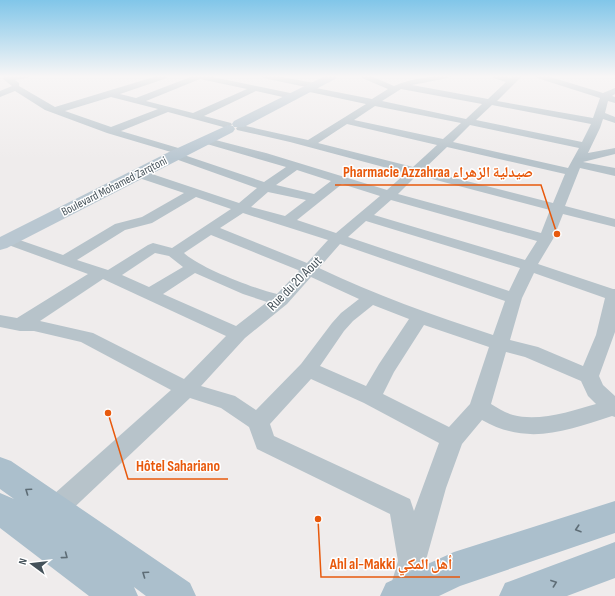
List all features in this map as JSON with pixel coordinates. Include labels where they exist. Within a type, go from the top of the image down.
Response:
[{"type":"main road","points":[[0,471],[177,596]]},
{"type":"main road","points":[[0,508],[119,596]]},
{"type":"main road","points":[[401,595],[454,570],[615,517]]},
{"type":"main road","points":[[518,596],[615,560]]},
{"type":"street","points":[[39,104],[111,131],[178,153],[265,187],[316,198]]},
{"type":"street","points":[[57,110],[78,104]]},
{"type":"street","points":[[148,104],[558,207],[615,223]]},
{"type":"street","points":[[195,116],[222,104]]},
{"type":"street","name":"Boulevard Mohamed Zarqtoni","points":[[4,242],[277,104]]},
{"type":"street","points":[[309,144],[373,104]]},
{"type":"street","points":[[384,104],[469,122],[615,172]]},
{"type":"street","name":"Rue du 20 Aout","points":[[54,510],[186,389],[238,334],[281,300],[336,239],[389,195],[487,104]]},
{"type":"street","points":[[508,104],[604,119]]},
{"type":"street","points":[[401,595],[434,488],[452,439],[479,408],[514,298],[529,266],[546,239],[578,160],[604,119],[609,104]]},
{"type":"street","points":[[111,131],[167,109]]},
{"type":"street","points":[[347,121],[446,143],[578,160],[615,152]]},
{"type":"street","points":[[262,155],[291,139]]},
{"type":"street","points":[[204,140],[262,155],[389,195],[546,239]]},
{"type":"street","points":[[174,254],[212,230],[265,187],[295,166]]},
{"type":"street","points":[[140,174],[194,193],[287,221],[336,239],[514,298]]},
{"type":"street","points":[[287,221],[339,180]]},
{"type":"street","points":[[64,261],[120,227],[147,220],[194,193]]},
{"type":"street","points":[[364,216],[529,266],[615,295],[610,336],[589,376]]},
{"type":"street","points":[[212,230],[309,270],[349,289],[420,316],[500,344],[531,352],[559,364],[574,368],[589,376],[595,390],[614,408]]},
{"type":"street","points":[[4,242],[105,274],[238,334]]},
{"type":"street","points":[[10,323],[153,248],[174,254],[194,267],[227,282],[271,298],[281,300]]},
{"type":"street","points":[[149,295],[194,267]]},
{"type":"street","points":[[258,422],[308,369],[338,327],[347,317],[372,297]]},
{"type":"street","points":[[371,397],[386,369],[420,316]]},
{"type":"street","points":[[10,323],[34,324],[48,329],[86,337],[186,389],[228,402],[258,422],[265,442],[401,507],[412,561]]},
{"type":"street","points":[[308,369],[371,397],[452,439]]},
{"type":"street","points":[[479,408],[498,418],[517,425],[532,426],[547,425],[614,408]]},
{"type":"place","name":"Pharmacie Azzahraa صيدلية الزهراء","points":[[557,234]]},
{"type":"place","name":"Hôtel Sahariano","points":[[108,413]]},
{"type":"place","name":"Ahl al-Makki أهل المكي","points":[[318,519]]}]
